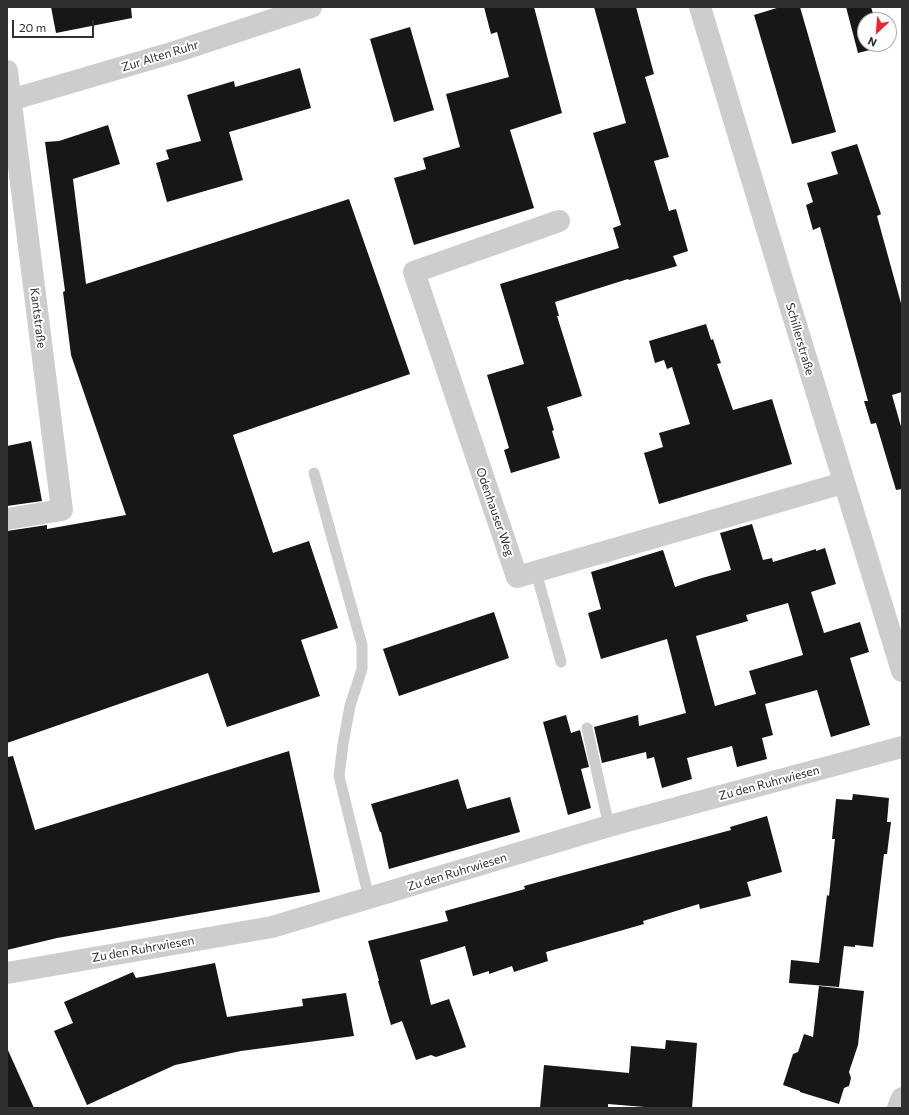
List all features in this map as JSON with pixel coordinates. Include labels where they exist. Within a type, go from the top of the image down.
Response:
[{"type":"street","name":"Zur Alten Ruhr","points":[[9,101],[178,51],[311,7]]},
{"type":"street","name":"Schillerstraße","points":[[700,7],[843,483],[902,671]]},
{"type":"street","name":"Kantstraße","points":[[7,71],[9,101],[62,510],[7,519]]},
{"type":"street","name":"Odenhauser Weg","points":[[560,221],[414,272],[517,577],[843,483]]},
{"type":"street","name":"Zu den Ruhrwiesen","points":[[7,973],[272,927],[610,826],[902,747]]},
{"type":"street","points":[[898,1108],[902,1098]]},
{"type":"lane","points":[[314,473],[362,645],[362,669],[350,706],[339,776],[369,898]]},
{"type":"lane","points":[[536,572],[561,662]]},
{"type":"lane","points":[[587,728],[610,826]]},
{"type":"building","points":[[51,7],[131,7],[132,18],[56,33]]},
{"type":"building","points":[[484,7],[534,7],[562,113],[510,130],[534,208],[414,245],[394,178],[426,169],[423,158],[460,147],[446,94],[509,77],[497,32],[491,34]]},
{"type":"building","points":[[594,7],[636,7],[654,74],[645,77],[669,157],[654,161],[669,211],[676,209],[688,251],[673,256],[677,266],[629,280],[628,279],[555,302],[559,316],[557,316],[582,396],[547,407],[560,458],[511,473],[504,450],[509,448],[487,375],[524,364],[500,284],[619,248],[613,228],[621,225],[593,133],[626,123]]},
{"type":"building","points":[[780,7],[800,7],[836,132],[792,144],[754,15]]},
{"type":"building","points":[[846,7],[871,7],[873,12],[857,12],[857,49]]},
{"type":"building","points":[[410,27],[434,110],[394,122],[370,39]]},
{"type":"building","points":[[300,68],[311,108],[229,132],[243,180],[167,202],[156,163],[169,159],[166,150],[201,141],[187,95],[234,81],[235,87]]},
{"type":"building","points":[[108,125],[120,164],[73,179],[86,284],[349,199],[410,374],[233,435],[273,553],[309,541],[338,628],[301,640],[320,696],[227,727],[208,673],[7,743],[7,531],[47,525],[47,529],[126,515],[71,355],[63,292],[65,291],[45,142],[59,141]]},
{"type":"building","points":[[857,144],[881,214],[877,216],[902,307],[902,392],[892,395],[902,430],[902,489],[896,490],[876,423],[871,424],[864,401],[868,401],[820,227],[813,230],[806,205],[813,202],[807,183],[838,174],[831,152]]},
{"type":"building","points":[[706,324],[721,363],[717,364],[733,410],[772,399],[792,464],[659,504],[644,453],[663,447],[659,433],[690,424],[672,367],[667,369],[664,360],[655,363],[649,341]]},
{"type":"building","points":[[31,441],[42,501],[7,506],[7,446]]},
{"type":"building","points":[[752,524],[763,560],[772,558],[773,562],[816,549],[816,551],[825,548],[836,584],[811,592],[824,633],[860,622],[869,652],[850,658],[870,725],[831,737],[817,690],[765,704],[773,735],[762,738],[767,759],[737,767],[732,746],[687,758],[692,779],[662,788],[654,757],[647,759],[646,752],[602,763],[594,727],[638,715],[639,726],[686,713],[667,639],[601,659],[588,613],[601,609],[591,572],[663,550],[675,587],[731,570],[720,533]],"holes":[[[788,603],[803,655],[749,671],[756,694],[715,706],[696,636],[748,621],[746,615]]]},
{"type":"building","points":[[494,612],[509,658],[399,696],[383,649]]},
{"type":"building","points":[[566,715],[571,733],[580,730],[589,767],[581,769],[591,808],[568,815],[543,722]]},
{"type":"building","points":[[289,751],[320,892],[57,938],[7,950],[7,757],[13,756],[35,830]]},
{"type":"building","points":[[458,779],[467,809],[510,797],[520,832],[389,869],[381,832],[371,804]]},
{"type":"building","points":[[853,794],[889,798],[887,822],[891,822],[887,854],[884,854],[873,947],[855,945],[855,947],[844,946],[839,987],[789,983],[791,960],[819,963],[827,895],[829,896],[835,839],[832,839],[836,799],[852,800]]},
{"type":"building","points":[[767,816],[782,872],[747,882],[751,896],[700,909],[699,904],[643,921],[644,924],[546,952],[548,961],[514,972],[512,966],[489,974],[489,971],[473,976],[465,946],[420,960],[431,1005],[449,999],[466,1047],[436,1057],[431,1055],[416,1060],[402,1021],[391,1025],[368,941],[448,921],[445,911],[525,889],[524,886],[731,830],[730,827]]},
{"type":"building","points":[[215,963],[227,1017],[303,1006],[302,999],[346,993],[354,1036],[241,1051],[175,1065],[87,1105],[54,1031],[73,1023],[64,1002],[133,972],[136,978]]},
{"type":"building","points":[[819,986],[864,991],[858,1045],[849,1072],[851,1078],[849,1086],[844,1088],[839,1104],[783,1085],[793,1054],[798,1052],[804,1034],[813,1037]]},
{"type":"building","points":[[666,1040],[697,1043],[692,1108],[657,1108],[608,1104],[608,1108],[540,1108],[544,1065],[629,1073],[631,1046],[665,1049]]},
{"type":"building","points":[[7,1048],[34,1108],[7,1108]]}]
